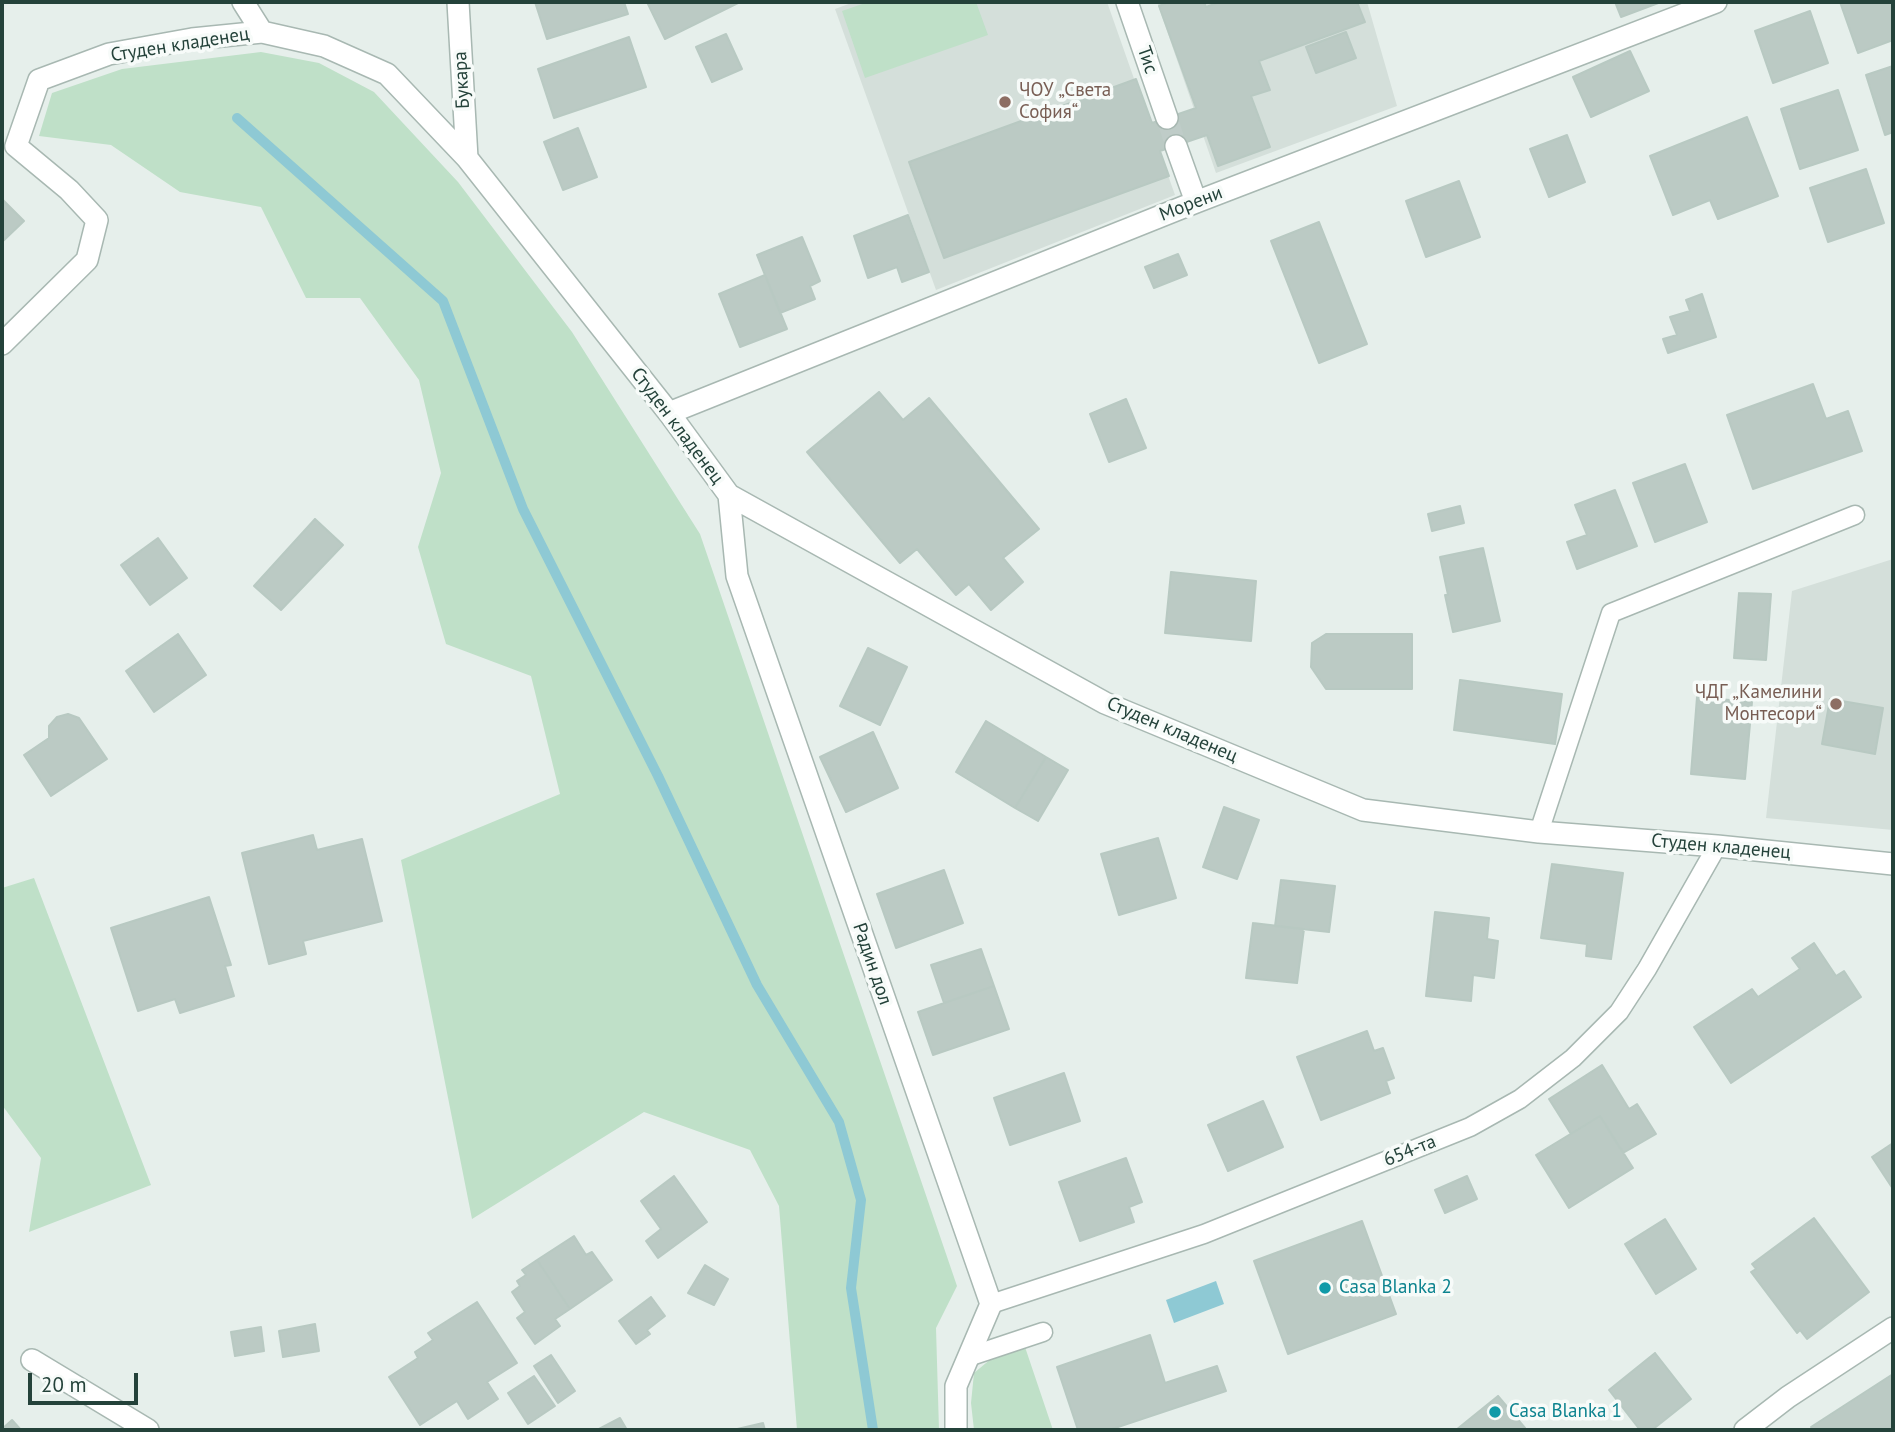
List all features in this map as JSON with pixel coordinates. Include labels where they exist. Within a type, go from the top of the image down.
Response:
[{"type":"street","points":[[243,2],[262,32]]},
{"type":"street","name":"Букара","points":[[458,2],[467,158]]},
{"type":"street","name":"Тис","points":[[1127,2],[1167,118]]},
{"type":"street","name":"Морени","points":[[669,413],[1688,7],[1716,2]]},
{"type":"street","name":"Студен кладенец","points":[[2,344],[87,260],[97,220],[69,190],[16,146],[38,80],[109,54],[192,39],[262,32],[324,46],[387,74],[467,158],[669,413],[729,495],[1105,703],[1363,810],[1539,832],[1893,864]]},
{"type":"street","points":[[1176,146],[1196,202]]},
{"type":"street","name":"Радин дол","points":[[729,495],[737,576],[991,1304]]},
{"type":"street","points":[[956,1430],[956,1386],[991,1304]]},
{"type":"street","points":[[1745,1430],[1788,1397],[1893,1328]]},
{"type":"street","points":[[32,1360],[148,1430]]},
{"type":"lane","points":[[1539,832],[1611,613],[1855,515]]},
{"type":"lane","name":"654-та","points":[[991,1304],[1204,1234],[1469,1126],[1520,1099],[1573,1058],[1619,1012],[1647,969],[1717,846]]},
{"type":"lane","points":[[968,1357],[1043,1332]]},
{"type":"shaded area","name":"ЧОУ „Света София“","points":[[854,2],[1107,2],[1175,195],[936,290],[835,9]]},
{"type":"shaded area","points":[[1157,2],[1367,2],[1397,106],[1216,173]]},
{"type":"shaded area","name":"ЧДГ „Камелини Монтесори“","points":[[1893,559],[1893,830],[1766,818],[1792,591]]},
{"type":"green space","points":[[868,2],[976,2],[988,35],[865,78],[842,11]]},
{"type":"green space","points":[[261,52],[319,63],[374,92],[458,182],[572,332],[700,534],[957,1286],[936,1328],[939,1430],[797,1430],[779,1206],[750,1150],[644,1112],[472,1219],[401,860],[560,794],[531,676],[446,644],[418,547],[441,473],[419,380],[360,298],[306,298],[261,207],[180,192],[111,145],[39,136],[52,93],[122,69]]},
{"type":"green space","points":[[34,878],[151,1185],[29,1232],[41,1158],[2,1105],[2,888]]},
{"type":"green space","points":[[1025,1347],[1053,1430],[974,1430],[971,1403],[974,1373],[992,1358]]},
{"type":"water","points":[[1216,1281],[1224,1304],[1174,1323],[1166,1300]]},
{"type":"building","points":[[535,2],[624,2],[628,14],[547,39]]},
{"type":"building","points":[[647,2],[740,2],[665,39]]},
{"type":"building","points":[[1169,2],[1204,2],[1206,7],[1220,2],[1357,2],[1365,22],[1259,61],[1270,90],[1251,96],[1270,147],[1218,166],[1207,135],[1160,151],[1169,176],[944,258],[909,162],[1136,79],[1152,123],[1196,108],[1159,6]]},
{"type":"building","points":[[1615,2],[1661,2],[1621,17]]},
{"type":"building","points":[[1840,2],[1893,2],[1893,40],[1858,53]]},
{"type":"building","points":[[1810,11],[1828,63],[1773,83],[1755,31]]},
{"type":"building","points":[[1346,32],[1356,58],[1316,73],[1306,47]]},
{"type":"building","points":[[726,34],[742,69],[712,82],[696,47]]},
{"type":"building","points":[[629,37],[646,87],[554,118],[538,69]]},
{"type":"building","points":[[1630,51],[1649,91],[1591,117],[1573,77]]},
{"type":"building","points":[[1893,66],[1893,132],[1885,135],[1866,75]]},
{"type":"building","points":[[1838,90],[1858,150],[1800,169],[1781,109]]},
{"type":"building","points":[[1747,117],[1778,196],[1718,219],[1710,200],[1673,215],[1650,156]]},
{"type":"building","points":[[578,128],[597,177],[563,190],[544,142]]},
{"type":"building","points":[[1567,135],[1585,182],[1549,197],[1530,149]]},
{"type":"building","points":[[1866,169],[1884,223],[1828,242],[1810,188]]},
{"type":"building","points":[[1459,181],[1480,237],[1426,257],[1406,201]]},
{"type":"building","points":[[2,199],[24,221],[2,242]]},
{"type":"building","points":[[908,215],[929,272],[902,282],[897,267],[868,278],[854,236]]},
{"type":"building","points":[[1319,222],[1367,344],[1319,363],[1271,241]]},
{"type":"building","points":[[802,237],[820,281],[810,286],[815,299],[780,313],[757,255]]},
{"type":"building","points":[[1178,254],[1187,275],[1154,288],[1145,267]]},
{"type":"building","points":[[765,275],[787,329],[740,347],[719,294]]},
{"type":"building","points":[[1702,294],[1716,337],[1668,353],[1663,339],[1677,335],[1670,317],[1690,311],[1686,300]]},
{"type":"building","points":[[1813,384],[1826,419],[1848,411],[1862,451],[1753,489],[1727,415]]},
{"type":"building","points":[[879,392],[903,420],[929,398],[1039,529],[1003,558],[1023,582],[991,610],[969,584],[956,595],[917,549],[900,563],[807,452]]},
{"type":"building","points":[[1126,399],[1146,448],[1109,462],[1090,414]]},
{"type":"building","points":[[1685,464],[1707,522],[1655,542],[1633,483]]},
{"type":"building","points":[[1615,490],[1637,546],[1577,569],[1567,542],[1587,535],[1575,505]]},
{"type":"building","points":[[1460,506],[1464,523],[1432,531],[1428,514]]},
{"type":"building","points":[[315,519],[343,545],[281,610],[254,586]]},
{"type":"building","points":[[158,538],[187,578],[150,605],[121,565]]},
{"type":"building","points":[[1483,548],[1500,621],[1453,632],[1440,557]]},
{"type":"building","points":[[1171,572],[1256,581],[1251,641],[1165,633]]},
{"type":"building","points":[[1739,593],[1771,594],[1766,660],[1734,658]]},
{"type":"building","points":[[178,634],[206,675],[154,712],[126,671]]},
{"type":"building","points":[[1326,634],[1412,634],[1412,689],[1326,689],[1311,667],[1312,643]]},
{"type":"building","points":[[868,648],[907,667],[880,725],[840,706]]},
{"type":"building","points":[[1460,680],[1562,694],[1555,744],[1454,730]]},
{"type":"building","points":[[1697,697],[1752,702],[1745,779],[1691,774]]},
{"type":"building","points":[[1830,699],[1883,708],[1875,754],[1822,744]]},
{"type":"building","points":[[68,714],[79,718],[107,759],[51,796],[24,755],[49,738],[49,726],[57,717]]},
{"type":"building","points":[[986,721],[1046,757],[1015,808],[956,772]]},
{"type":"building","points":[[873,732],[898,788],[846,812],[820,757]]},
{"type":"building","points":[[1046,757],[1068,770],[1038,821],[1015,808]]},
{"type":"building","points":[[1224,807],[1259,820],[1237,879],[1203,867]]},
{"type":"building","points":[[313,835],[317,850],[362,839],[382,921],[303,941],[306,954],[269,964],[242,853]]},
{"type":"building","points":[[1158,838],[1176,898],[1119,915],[1101,854]]},
{"type":"building","points":[[1552,864],[1623,873],[1611,959],[1586,956],[1587,944],[1541,938]]},
{"type":"building","points":[[944,870],[963,923],[896,948],[877,894]]},
{"type":"building","points":[[1281,880],[1335,886],[1329,932],[1275,926]]},
{"type":"building","points":[[209,897],[231,965],[225,966],[234,996],[180,1013],[175,999],[138,1011],[111,928]]},
{"type":"building","points":[[1435,912],[1489,918],[1487,939],[1498,941],[1494,978],[1473,975],[1471,1001],[1426,996]]},
{"type":"building","points":[[1253,923],[1304,929],[1297,983],[1246,978]]},
{"type":"building","points":[[1814,943],[1836,976],[1844,971],[1861,997],[1731,1083],[1694,1027],[1752,989],[1758,997],[1800,969],[1792,958]]},
{"type":"building","points":[[981,949],[994,986],[944,1003],[931,965]]},
{"type":"building","points":[[994,986],[1009,1029],[933,1055],[918,1012]]},
{"type":"building","points":[[1367,1031],[1374,1051],[1383,1048],[1394,1078],[1386,1081],[1390,1093],[1321,1120],[1297,1057]]},
{"type":"building","points":[[1602,1065],[1629,1109],[1637,1104],[1656,1134],[1623,1153],[1600,1116],[1571,1134],[1549,1099]]},
{"type":"building","points":[[1064,1073],[1080,1121],[1010,1145],[994,1098]]},
{"type":"building","points":[[1263,1101],[1283,1147],[1228,1171],[1208,1125]]},
{"type":"building","points":[[1600,1116],[1633,1168],[1569,1208],[1536,1155]]},
{"type":"building","points":[[1893,1143],[1893,1189],[1872,1157]]},
{"type":"building","points":[[1126,1158],[1142,1202],[1129,1207],[1134,1222],[1080,1241],[1059,1182]]},
{"type":"building","points":[[674,1176],[707,1222],[658,1258],[646,1241],[661,1229],[641,1201]]},
{"type":"building","points":[[1467,1176],[1477,1199],[1445,1213],[1435,1190]]},
{"type":"building","points":[[1814,1218],[1869,1292],[1807,1339],[1800,1330],[1797,1333],[1751,1272],[1756,1269],[1752,1264]]},
{"type":"building","points":[[1665,1219],[1696,1269],[1656,1294],[1625,1244]]},
{"type":"building","name":"Casa Blanka 2","points":[[1362,1221],[1396,1314],[1288,1354],[1254,1261]]},
{"type":"building","points":[[574,1236],[586,1255],[592,1252],[612,1280],[570,1309],[537,1260]]},
{"type":"building","points":[[537,1260],[570,1309],[555,1319],[560,1326],[535,1344],[517,1318],[525,1312],[512,1292],[520,1286],[517,1281],[526,1275],[522,1270]]},
{"type":"building","points":[[705,1265],[728,1279],[714,1305],[688,1293]]},
{"type":"building","points":[[651,1297],[665,1316],[647,1330],[650,1334],[636,1344],[619,1321]]},
{"type":"building","points":[[477,1302],[517,1363],[487,1382],[498,1399],[468,1419],[457,1401],[420,1425],[389,1377],[418,1358],[415,1352],[433,1340],[428,1333]]},
{"type":"building","points":[[315,1324],[319,1351],[283,1357],[279,1331]]},
{"type":"building","points":[[261,1327],[264,1351],[235,1356],[231,1332]]},
{"type":"building","points":[[1150,1335],[1165,1383],[1217,1366],[1226,1391],[1109,1430],[1078,1430],[1057,1367]]},
{"type":"building","points":[[1655,1353],[1691,1399],[1652,1430],[1640,1430],[1609,1390]]},
{"type":"building","points":[[551,1355],[575,1391],[558,1403],[534,1366]]},
{"type":"building","points":[[1893,1374],[1893,1430],[1813,1430],[1811,1427]]},
{"type":"building","points":[[534,1376],[555,1406],[528,1424],[508,1393]]},
{"type":"building","name":"Casa Blanka 1","points":[[1498,1396],[1525,1428],[1523,1430],[1456,1430]]},
{"type":"building","points":[[620,1418],[627,1430],[597,1430]]},
{"type":"building","points":[[12,1420],[21,1430],[2,1430],[2,1429]]},
{"type":"building","points":[[763,1423],[765,1430],[733,1430]]},
{"type":"waterway","points":[[237,118],[443,301],[523,509],[658,776],[757,985],[839,1122],[861,1200],[851,1288],[873,1430]]},
{"type":"tunnel","points":[[1167,118],[1176,146]]},
{"type":"place","name":"ЧОУ „Света София“","points":[[1005,102]]},
{"type":"place","name":"ЧДГ „Камелини Монтесори“","points":[[1836,704]]},
{"type":"place","name":"Casa Blanka 2","points":[[1325,1288]]},
{"type":"place","name":"Casa Blanka 1","points":[[1495,1412]]}]
